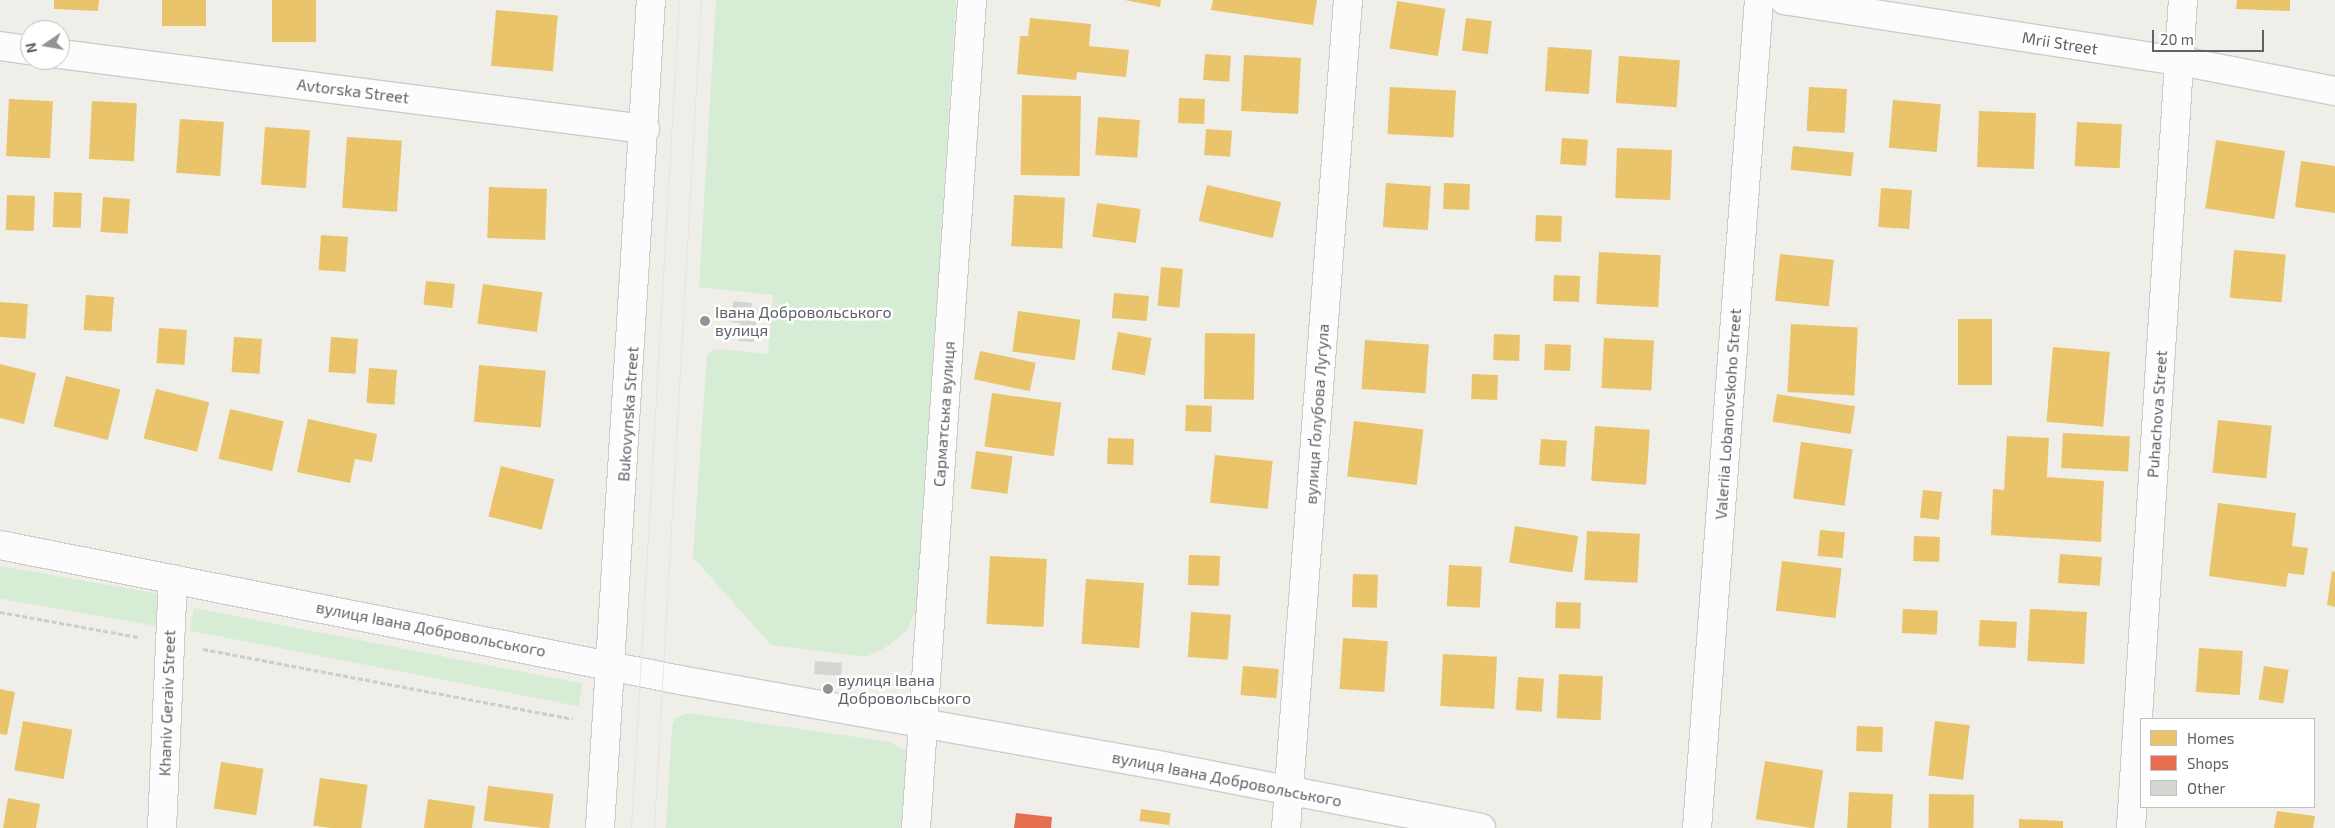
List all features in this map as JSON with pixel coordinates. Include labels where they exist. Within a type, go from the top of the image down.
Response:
[{"type":"street","name":"Bukovynska Street","points":[[600,828],[612,665],[645,129],[651,0]]},
{"type":"street","name":"Сарматська вулиця","points":[[916,828],[972,0]]},
{"type":"street","name":"вулиця Ґолубова Луґула","points":[[1286,828],[1348,0]]},
{"type":"street","name":"Valeriia Lobanovskoho Street","points":[[1697,828],[1759,0]]},
{"type":"street","name":"Mrii Street","points":[[1784,0],[2180,61],[2335,91]]},
{"type":"street","name":"Puhachova Street","points":[[2131,828],[2183,0]]},
{"type":"street","points":[[0,46],[20,49]]},
{"type":"street","name":"Avtorska Street","points":[[70,55],[645,129]]},
{"type":"street","name":"вулиця Івана Добровольського","points":[[0,546],[612,665],[1481,828]]},
{"type":"street","name":"Khaniv Geraiv Street","points":[[162,828],[173,579]]},
{"type":"path","points":[[0,612],[608,725]]},
{"type":"green space","points":[[716,0],[956,0],[917,608],[907,630],[888,646],[866,657],[771,645],[693,557],[707,355],[715,349],[768,354],[773,295],[699,287]]},
{"type":"green space","points":[[0,566],[161,594],[155,626],[0,598]]},
{"type":"green space","points":[[194,608],[583,684],[578,706],[190,631]]},
{"type":"green space","points":[[689,713],[890,742],[905,750],[910,765],[906,828],[666,828],[672,728],[675,718]]},
{"type":"building: Homes","points":[[54,0],[99,0],[98,11],[54,9]]},
{"type":"building: Homes","points":[[162,0],[206,0],[206,26],[162,26]]},
{"type":"building: Homes","points":[[272,0],[316,0],[316,42],[272,42]]},
{"type":"building: Homes","points":[[1125,0],[1161,0],[1160,7]]},
{"type":"building: Homes","points":[[1213,0],[1317,0],[1313,25],[1211,10]]},
{"type":"building: Homes","points":[[2237,0],[2290,0],[2290,11],[2236,9]]},
{"type":"building: Homes","points":[[1397,1],[1445,9],[1438,56],[1389,48]]},
{"type":"building: Homes","points":[[496,10],[558,15],[553,71],[491,66]]},
{"type":"building: Homes","points":[[1030,18],[1091,24],[1089,46],[1129,50],[1126,77],[1077,72],[1076,80],[1017,74],[1020,36],[1028,36]]},
{"type":"building: Homes","points":[[1466,18],[1492,21],[1488,54],[1462,51]]},
{"type":"building: Homes","points":[[1548,47],[1592,50],[1589,94],[1545,91]]},
{"type":"building: Homes","points":[[1205,54],[1231,56],[1229,82],[1203,80]]},
{"type":"building: Homes","points":[[1244,55],[1301,58],[1298,114],[1241,111]]},
{"type":"building: Homes","points":[[1619,56],[1680,60],[1677,107],[1616,103]]},
{"type":"building: Homes","points":[[1390,87],[1456,90],[1453,137],[1388,134]]},
{"type":"building: Homes","points":[[1809,87],[1847,89],[1845,133],[1807,131]]},
{"type":"building: Homes","points":[[1022,95],[1081,96],[1080,176],[1021,175]]},
{"type":"building: Homes","points":[[1179,98],[1205,99],[1204,124],[1178,123]]},
{"type":"building: Homes","points":[[9,99],[53,101],[50,158],[6,156]]},
{"type":"building: Homes","points":[[1893,100],[1941,104],[1937,152],[1889,148]]},
{"type":"building: Homes","points":[[92,101],[137,103],[134,161],[89,159]]},
{"type":"building: Homes","points":[[1979,111],[2036,113],[2034,169],[1977,167]]},
{"type":"building: Homes","points":[[1098,117],[1140,120],[1137,158],[1095,155]]},
{"type":"building: Homes","points":[[180,119],[224,122],[220,176],[176,173]]},
{"type":"building: Homes","points":[[2077,122],[2122,124],[2120,168],[2075,166]]},
{"type":"building: Homes","points":[[265,127],[310,130],[306,188],[261,185]]},
{"type":"building: Homes","points":[[1206,129],[1232,131],[1230,157],[1204,155]]},
{"type":"building: Homes","points":[[347,137],[402,141],[397,212],[342,208]]},
{"type":"building: Homes","points":[[1562,138],[1588,140],[1586,166],[1560,164]]},
{"type":"building: Homes","points":[[2216,140],[2285,151],[2274,219],[2205,208]]},
{"type":"building: Homes","points":[[1793,146],[1854,152],[1851,176],[1790,170]]},
{"type":"building: Homes","points":[[1617,148],[1672,150],[1670,200],[1615,198]]},
{"type":"building: Homes","points":[[2301,161],[2335,166],[2335,213],[2295,207]]},
{"type":"building: Homes","points":[[1386,183],[1431,186],[1428,230],[1383,227]]},
{"type":"building: Homes","points":[[1444,183],[1470,184],[1469,210],[1443,209]]},
{"type":"building: Homes","points":[[1207,185],[1281,202],[1273,238],[1199,221]]},
{"type":"building: Homes","points":[[489,187],[547,189],[545,240],[487,238]]},
{"type":"building: Homes","points":[[1881,188],[1912,190],[1909,229],[1878,227]]},
{"type":"building: Homes","points":[[54,192],[82,193],[81,228],[53,227]]},
{"type":"building: Homes","points":[[7,195],[35,196],[34,231],[6,230]]},
{"type":"building: Homes","points":[[1014,195],[1065,198],[1062,249],[1011,246]]},
{"type":"building: Homes","points":[[103,197],[130,199],[127,234],[101,232]]},
{"type":"building: Homes","points":[[1097,203],[1141,209],[1136,243],[1092,237]]},
{"type":"building: Homes","points":[[1536,215],[1562,216],[1561,242],[1535,241]]},
{"type":"building: Homes","points":[[321,235],[348,237],[345,272],[319,270]]},
{"type":"building: Homes","points":[[2234,250],[2286,255],[2282,302],[2230,298]]},
{"type":"building: Homes","points":[[1599,252],[1661,255],[1658,307],[1596,304]]},
{"type":"building: Homes","points":[[1780,254],[1834,260],[1829,306],[1775,301]]},
{"type":"building: Homes","points":[[1161,267],[1183,269],[1180,308],[1158,306]]},
{"type":"building: Homes","points":[[1554,275],[1580,276],[1579,302],[1553,301]]},
{"type":"building: Homes","points":[[426,281],[455,284],[452,308],[423,305]]},
{"type":"building: Homes","points":[[483,284],[542,292],[537,332],[477,324]]},
{"type":"building: Homes","points":[[1114,293],[1149,296],[1147,321],[1112,318]]},
{"type":"building: Homes","points":[[86,295],[114,297],[111,332],[84,330]]},
{"type":"building: Homes","points":[[0,302],[28,304],[25,339],[0,337]]},
{"type":"building: Homes","points":[[1018,311],[1080,320],[1075,360],[1012,352]]},
{"type":"building: Homes","points":[[1958,319],[1992,319],[1992,385],[1958,385]]},
{"type":"building: Homes","points":[[1791,324],[1858,328],[1854,395],[1787,392]]},
{"type":"building: Homes","points":[[159,328],[187,330],[184,365],[157,363]]},
{"type":"building: Homes","points":[[1118,332],[1151,338],[1145,375],[1111,369]]},
{"type":"building: Homes","points":[[1205,333],[1255,334],[1254,400],[1204,399]]},
{"type":"building: Homes","points":[[1494,334],[1520,335],[1519,361],[1493,360]]},
{"type":"building: Homes","points":[[234,337],[262,339],[259,374],[232,372]]},
{"type":"building: Homes","points":[[331,337],[358,339],[355,374],[329,372]]},
{"type":"building: Homes","points":[[1604,338],[1654,341],[1651,391],[1601,388]]},
{"type":"building: Homes","points":[[1365,340],[1429,344],[1425,393],[1362,389]]},
{"type":"building: Homes","points":[[1545,344],[1571,345],[1570,371],[1544,370]]},
{"type":"building: Homes","points":[[2053,347],[2110,352],[2103,427],[2046,422]]},
{"type":"building: Homes","points":[[980,351],[1036,363],[1030,391],[974,379]]},
{"type":"building: Homes","points":[[0,364],[36,373],[24,424],[0,418]]},
{"type":"building: Homes","points":[[479,365],[546,371],[541,428],[474,422]]},
{"type":"building: Homes","points":[[369,368],[397,370],[394,405],[367,403]]},
{"type":"building: Homes","points":[[1472,374],[1498,375],[1497,400],[1471,399]]},
{"type":"building: Homes","points":[[66,376],[120,390],[108,440],[53,426]]},
{"type":"building: Homes","points":[[156,389],[209,402],[197,452],[144,438]]},
{"type":"building: Homes","points":[[992,393],[1061,403],[1054,456],[984,446]]},
{"type":"building: Homes","points":[[1777,394],[1855,406],[1851,434],[1773,422]]},
{"type":"building: Homes","points":[[1186,405],[1212,406],[1211,432],[1185,431]]},
{"type":"building: Homes","points":[[230,409],[284,421],[272,471],[219,459]]},
{"type":"building: Homes","points":[[308,419],[377,434],[372,462],[355,459],[350,483],[297,472]]},
{"type":"building: Homes","points":[[2218,420],[2272,426],[2266,478],[2212,473]]},
{"type":"building: Homes","points":[[1354,421],[1423,430],[1417,485],[1347,477]]},
{"type":"building: Homes","points":[[1595,426],[1650,430],[1646,485],[1591,481]]},
{"type":"building: Homes","points":[[2063,433],[2130,437],[2128,471],[2061,468]]},
{"type":"building: Homes","points":[[2007,436],[2049,438],[2047,477],[2104,481],[2101,542],[1991,535],[1993,489],[2004,490]]},
{"type":"building: Homes","points":[[1108,438],[1134,439],[1133,465],[1107,464]]},
{"type":"building: Homes","points":[[1541,439],[1567,441],[1565,467],[1539,465]]},
{"type":"building: Homes","points":[[1801,442],[1852,449],[1845,506],[1793,498]]},
{"type":"building: Homes","points":[[976,451],[1013,456],[1007,494],[971,489]]},
{"type":"building: Homes","points":[[1215,455],[1273,461],[1268,509],[1210,503]]},
{"type":"building: Homes","points":[[501,466],[554,479],[542,530],[488,516]]},
{"type":"building: Homes","points":[[1923,490],[1942,492],[1939,520],[1920,518]]},
{"type":"building: Homes","points":[[2218,503],[2296,513],[2292,546],[2308,548],[2304,575],[2288,573],[2286,587],[2209,576]]},
{"type":"building: Homes","points":[[1515,526],[1578,536],[1572,573],[1509,563]]},
{"type":"building: Homes","points":[[1820,530],[1845,532],[1843,558],[1818,556]]},
{"type":"building: Homes","points":[[1587,531],[1640,534],[1637,583],[1584,580]]},
{"type":"building: Homes","points":[[1914,536],[1940,537],[1939,562],[1913,561]]},
{"type":"building: Homes","points":[[2060,554],[2102,557],[2100,586],[2058,583]]},
{"type":"building: Homes","points":[[1189,555],[1220,556],[1219,586],[1188,585]]},
{"type":"building: Homes","points":[[990,556],[1047,559],[1043,627],[986,624]]},
{"type":"building: Homes","points":[[1782,561],[1842,568],[1835,618],[1776,611]]},
{"type":"building: Homes","points":[[1449,565],[1482,567],[1480,608],[1447,606]]},
{"type":"building: Homes","points":[[2332,571],[2335,572],[2335,607],[2327,605]]},
{"type":"building: Homes","points":[[1353,574],[1378,575],[1377,608],[1352,607]]},
{"type":"building: Homes","points":[[1086,579],[1144,583],[1139,648],[1081,644]]},
{"type":"building: Homes","points":[[1556,602],[1581,603],[1580,629],[1555,628]]},
{"type":"building: Homes","points":[[1903,609],[1938,611],[1937,635],[1902,633]]},
{"type":"building: Homes","points":[[2030,609],[2087,612],[2084,664],[2027,661]]},
{"type":"building: Homes","points":[[1191,612],[1231,615],[1228,660],[1188,657]]},
{"type":"building: Homes","points":[[1980,620],[2017,622],[2016,648],[1979,646]]},
{"type":"building: Homes","points":[[1343,638],[1388,641],[1384,692],[1339,689]]},
{"type":"building: Homes","points":[[2199,648],[2243,651],[2240,695],[2196,692]]},
{"type":"building: Homes","points":[[1443,654],[1497,657],[1494,709],[1440,706]]},
{"type":"building: Homes","points":[[1243,666],[1279,669],[1276,698],[1240,695]]},
{"type":"building: Homes","points":[[2264,666],[2289,670],[2283,703],[2259,700]]},
{"type":"building: Homes","points":[[1559,674],[1603,676],[1601,720],[1557,718]]},
{"type":"building: Homes","points":[[1518,677],[1544,679],[1542,712],[1516,710]]},
{"type":"building: Homes","points":[[0,689],[15,692],[7,735],[0,734]]},
{"type":"building: Homes","points":[[23,721],[72,730],[64,779],[14,770]]},
{"type":"building: Homes","points":[[1935,721],[1970,725],[1963,780],[1928,776]]},
{"type":"building: Homes","points":[[1857,726],[1883,727],[1882,752],[1856,751]]},
{"type":"building: Homes","points":[[1765,761],[1823,770],[1814,828],[1756,819]]},
{"type":"building: Homes","points":[[221,762],[263,769],[256,815],[214,808]]},
{"type":"building: Homes","points":[[320,778],[368,785],[361,828],[331,828],[313,826]]},
{"type":"building: Homes","points":[[488,786],[554,794],[549,828],[484,821]]},
{"type":"building: Homes","points":[[1849,792],[1893,794],[1891,828],[1847,828]]},
{"type":"building: Homes","points":[[1929,794],[1974,795],[1973,828],[1928,828]]},
{"type":"building: Homes","points":[[8,798],[40,804],[36,828],[3,828]]},
{"type":"building: Homes","points":[[428,799],[475,806],[472,828],[424,828]]},
{"type":"building: Homes","points":[[1141,809],[1171,813],[1169,825],[1139,821]]},
{"type":"building: Homes","points":[[2277,811],[2315,816],[2313,828],[2274,828]]},
{"type":"building: Homes","points":[[2019,819],[2063,821],[2063,828],[2019,828]]},
{"type":"building: Shops","points":[[1016,813],[1052,817],[1051,828],[1014,828]]},
{"type":"building: Other","points":[[733,301],[752,303],[750,321],[756,322],[754,342],[738,341],[740,323],[731,322]]},
{"type":"building: Other","points":[[815,661],[842,663],[841,676],[814,674]]},
{"type":"tram line","points":[[631,828],[679,0]]},
{"type":"tram line","points":[[654,828],[701,0]]},
{"type":"place","name":"Івана Добровольського вулиця","points":[[705,321]]},
{"type":"place","name":"вулиця Івана Добровольського","points":[[828,689]]}]
